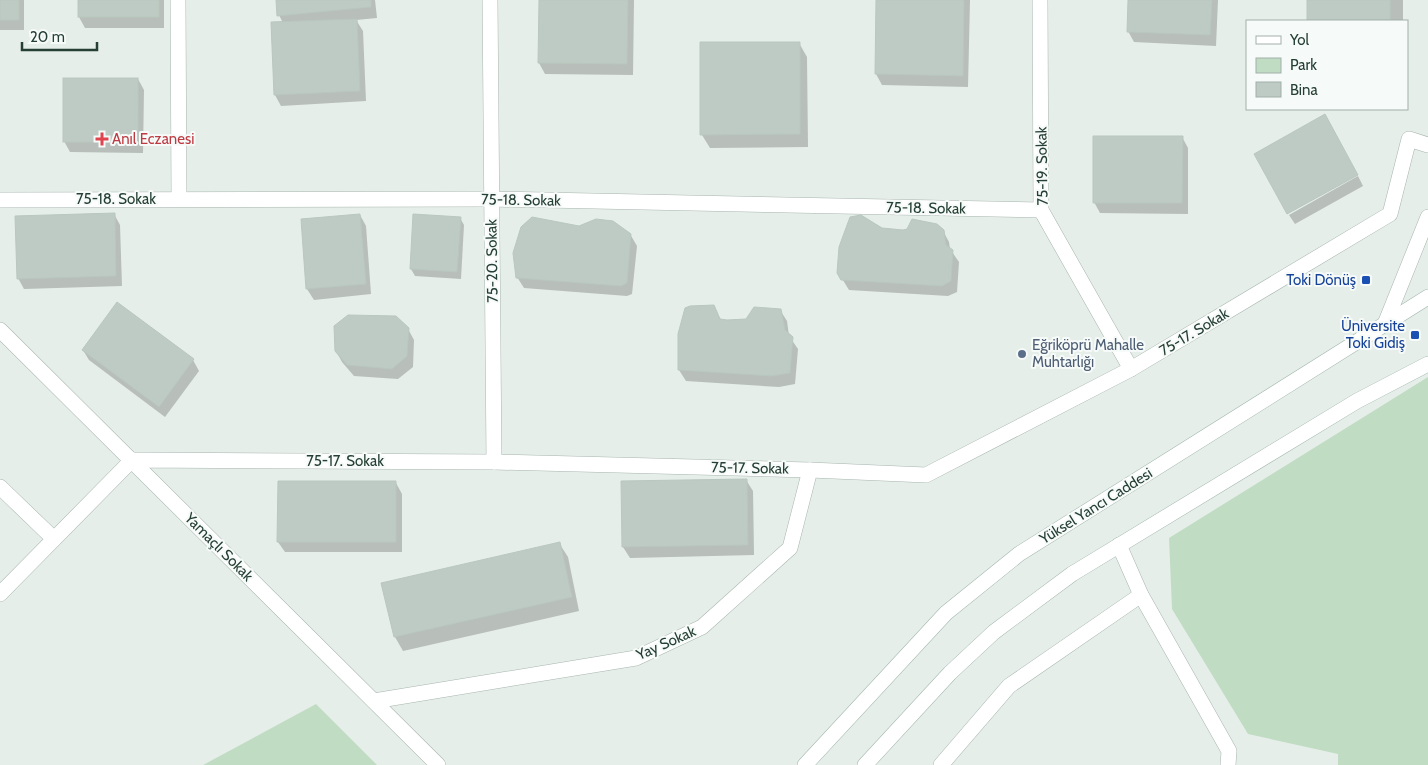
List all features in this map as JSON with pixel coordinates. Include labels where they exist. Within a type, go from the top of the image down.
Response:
[{"type":"street","points":[[178,0],[179,199]]},
{"type":"street","name":"75-20. Sokak","points":[[490,0],[494,462]]},
{"type":"street","name":"75-19. Sokak","points":[[1040,0],[1041,210],[1131,369]]},
{"type":"street","name":"75-17. Sokak","points":[[132,460],[494,462],[926,474],[1131,369],[1390,214],[1409,139],[1428,145]]},
{"type":"street","name":"75-18. Sokak","points":[[0,200],[491,199],[1041,210]]},
{"type":"street","points":[[1385,324],[1428,217]]},
{"type":"street","name":"Yüksel Yancı Caddesi","points":[[805,765],[946,613],[1018,554],[1428,297]]},
{"type":"street","name":"Yamaçlı Sokak","points":[[0,330],[438,765]]},
{"type":"street","points":[[864,765],[950,673],[994,632],[1072,574],[1357,401],[1428,364]]},
{"type":"street","points":[[0,594],[132,460]]},
{"type":"street","name":"Yay Sokak","points":[[374,701],[636,658],[702,627],[790,548],[810,470]]},
{"type":"street","points":[[0,487],[54,539]]},
{"type":"street","points":[[1118,545],[1141,595],[1229,758],[1216,765]]},
{"type":"street","points":[[941,765],[1009,686],[1141,595]]},
{"type":"green space","points":[[1428,377],[1428,765],[1338,765],[1338,754],[1248,734],[1172,609],[1169,538]]},
{"type":"green space","points":[[316,704],[377,765],[203,765]]},
{"type":"building","points":[[0,0],[19,0],[19,20],[0,20]]},
{"type":"building","points":[[78,0],[159,0],[159,17],[78,17]]},
{"type":"building","points":[[276,0],[371,0],[371,7],[277,16]]},
{"type":"building","points":[[539,0],[628,0],[627,64],[538,63]]},
{"type":"building","points":[[876,0],[964,0],[963,76],[875,74]]},
{"type":"building","points":[[1128,0],[1212,0],[1210,35],[1127,32]]},
{"type":"building","points":[[1307,0],[1390,0],[1390,20],[1307,20]]},
{"type":"building","points":[[357,19],[360,91],[274,95],[271,22]]},
{"type":"building","points":[[700,42],[800,42],[800,134],[700,135]]},
{"type":"building","points":[[63,78],[138,78],[138,142],[63,142]]},
{"type":"building","points":[[1325,114],[1358,175],[1287,214],[1254,154]]},
{"type":"building","points":[[1093,136],[1183,136],[1182,203],[1093,203]]},
{"type":"building","points":[[115,213],[116,276],[17,279],[15,216]]},
{"type":"building","points":[[360,214],[366,284],[306,289],[301,219]]},
{"type":"building","points":[[413,214],[461,217],[457,272],[410,269]]},
{"type":"building","points":[[861,215],[882,228],[907,229],[912,219],[937,224],[944,230],[946,245],[953,250],[951,281],[942,286],[841,280],[837,273],[839,247],[850,217]]},
{"type":"building","points":[[532,217],[579,226],[596,219],[613,221],[631,234],[627,283],[621,286],[516,278],[513,253],[521,227]]},
{"type":"building","points":[[117,302],[194,359],[159,407],[82,350]]},
{"type":"building","points":[[714,305],[720,319],[727,320],[746,319],[754,307],[781,309],[785,330],[793,337],[790,373],[772,376],[678,370],[678,334],[685,308]]},
{"type":"building","points":[[348,315],[396,316],[409,328],[407,356],[392,369],[347,365],[335,351],[334,326]]},
{"type":"building","points":[[747,479],[748,545],[622,547],[621,481]]},
{"type":"building","points":[[278,481],[396,481],[396,542],[277,542]]},
{"type":"building","points":[[560,542],[572,597],[394,637],[381,583]]},
{"type":"place","name":"Anıl Eczanesi","points":[[102,139]]},
{"type":"place","name":"Toki Dönüş","points":[[1366,280]]},
{"type":"place","name":"Üniversite Toki Gidiş","points":[[1415,335]]},
{"type":"place","name":"Eğriköprü Mahalle Muhtarlığı","points":[[1022,354]]}]
